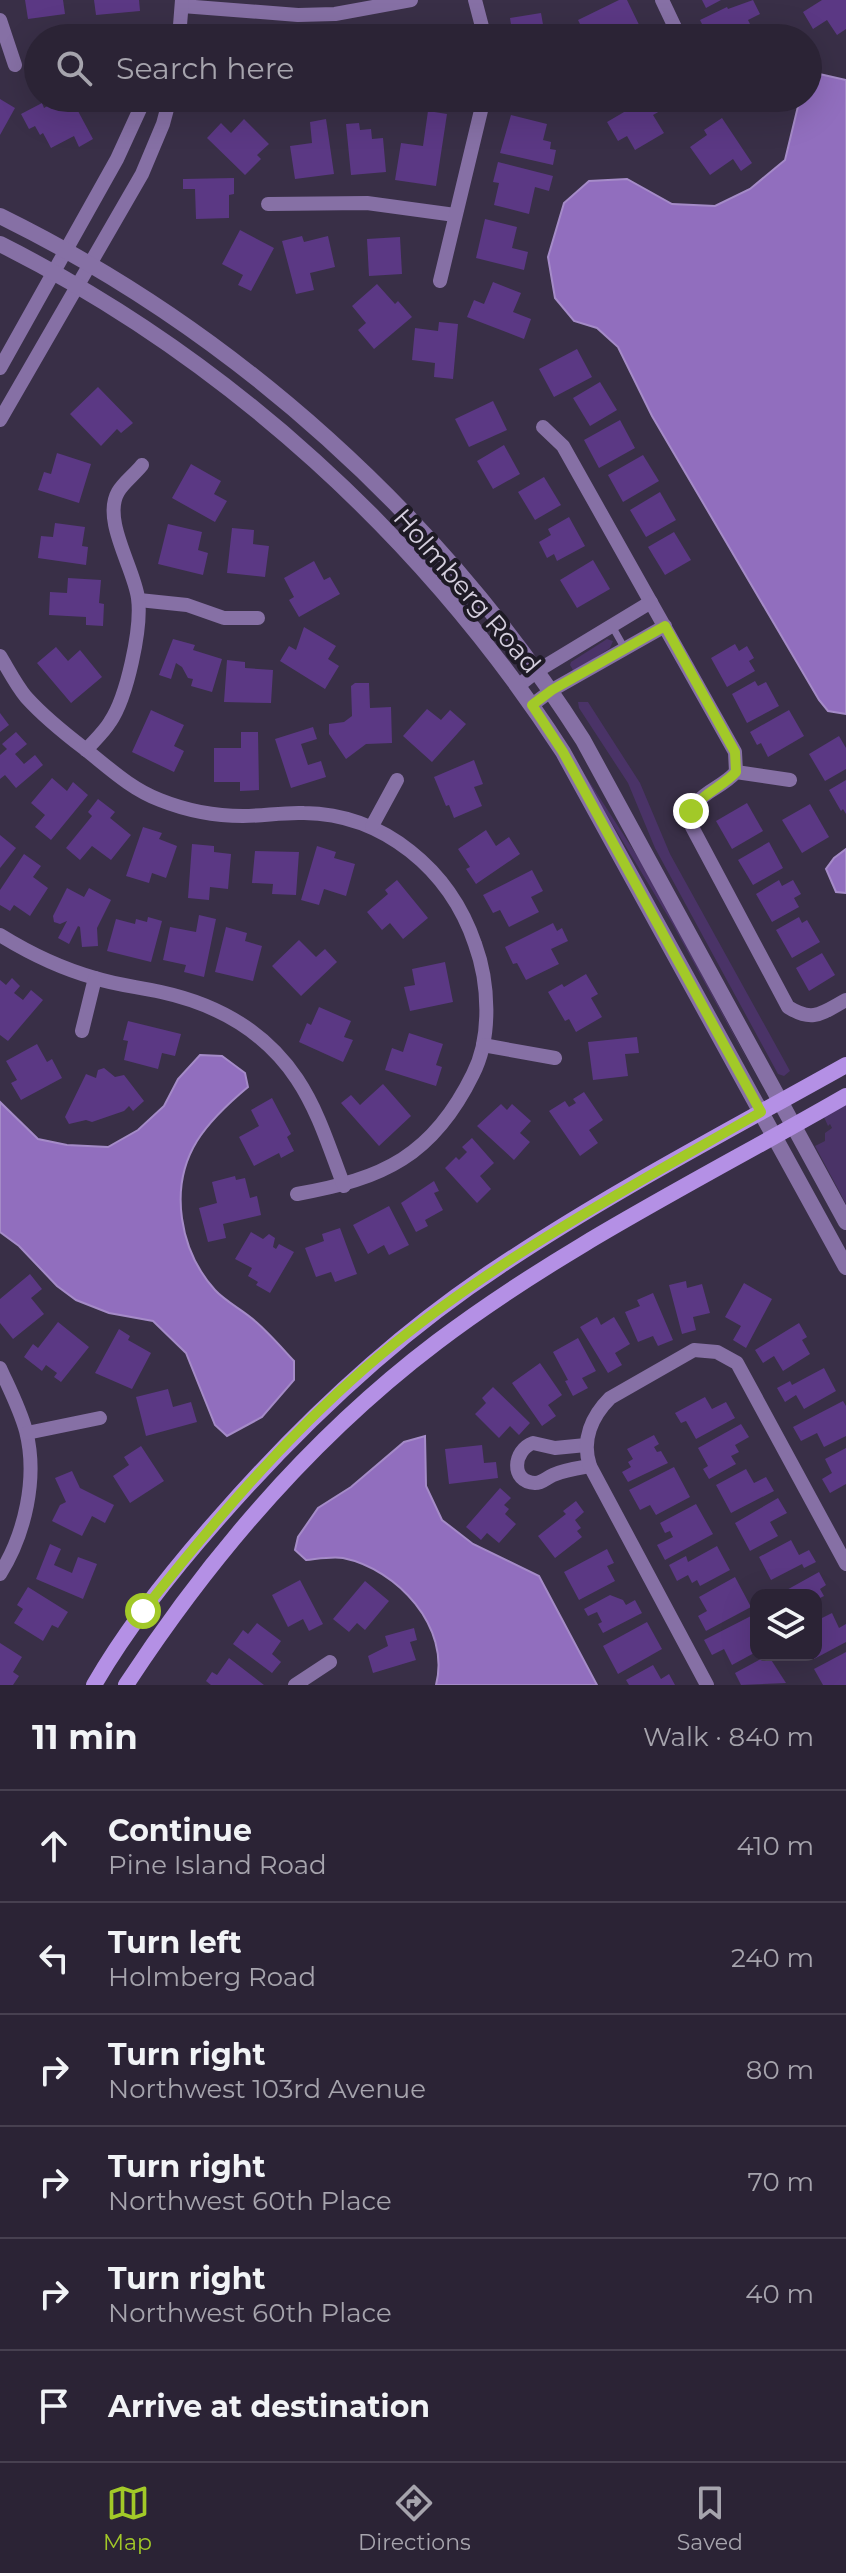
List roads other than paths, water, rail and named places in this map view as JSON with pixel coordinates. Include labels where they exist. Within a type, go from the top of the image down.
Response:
[{"type":"main road","points":[[94,1685],[143,1611],[195,1545],[298,1430],[366,1367],[499,1266],[846,1065]]},
{"type":"main road","points":[[126,1685],[212,1563],[323,1440],[437,1342],[511,1290],[590,1241],[846,1096]]},
{"type":"street","points":[[182,3],[298,15],[335,14],[376,4],[411,0]]},
{"type":"street","points":[[475,0],[481,24]]},
{"type":"street","points":[[662,0],[673,24]]},
{"type":"street","points":[[174,24],[182,3]]},
{"type":"street","points":[[180,24],[182,3]]},
{"type":"street","points":[[0,20],[15,65]]},
{"type":"street","points":[[0,368],[117,159],[139,112]]},
{"type":"street","points":[[0,420],[142,174],[166,112]]},
{"type":"street","points":[[440,281],[481,112]]},
{"type":"street","points":[[268,204],[367,203],[455,215]]},
{"type":"street","name":"Holmberg Road","points":[[0,216],[66,249],[215,348],[306,419],[371,478],[434,545],[552,690],[583,740],[846,1222]]},
{"type":"street","name":"Holmberg Road","points":[[0,244],[54,271],[196,365],[300,448],[355,499],[465,618],[532,705],[563,752],[846,1267]]},
{"type":"street","points":[[543,427],[563,446],[735,752],[736,772],[728,781],[700,797],[691,811],[692,827],[788,1007],[803,1017],[820,1015],[846,1000]]},
{"type":"street","points":[[86,750],[110,722],[122,698],[129,673],[139,600],[114,514],[117,494],[142,465]]},
{"type":"street","points":[[139,600],[187,605],[224,618],[258,618]]},
{"type":"street","points":[[518,686],[537,671],[651,602]]},
{"type":"street","points":[[532,705],[552,690],[665,626]]},
{"type":"street","points":[[0,656],[25,695],[62,732],[118,778],[158,800],[196,811],[241,816],[305,813],[344,818],[372,826],[427,865],[451,892],[469,925],[481,960],[483,1045],[475,1072],[462,1096],[433,1134],[405,1160],[344,1186],[297,1194]]},
{"type":"street","points":[[736,772],[790,780]]},
{"type":"street","points":[[372,826],[397,780]]},
{"type":"street","points":[[0,935],[23,949],[95,978],[165,992],[237,1019],[265,1041],[297,1078],[319,1119],[344,1186]]},
{"type":"street","points":[[82,1031],[95,978]]},
{"type":"street","points":[[483,1045],[555,1058]]},
{"type":"street","points":[[707,1685],[587,1455],[590,1426],[599,1409],[610,1398],[694,1350],[717,1352],[737,1363],[846,1564]]},
{"type":"street","points":[[0,1368],[27,1433],[30,1481],[24,1521],[11,1557],[0,1574]]},
{"type":"street","points":[[27,1433],[100,1418]]},
{"type":"street","points":[[295,1685],[330,1662]]},
{"type":"lane","points":[[612,626],[625,649]]}]
